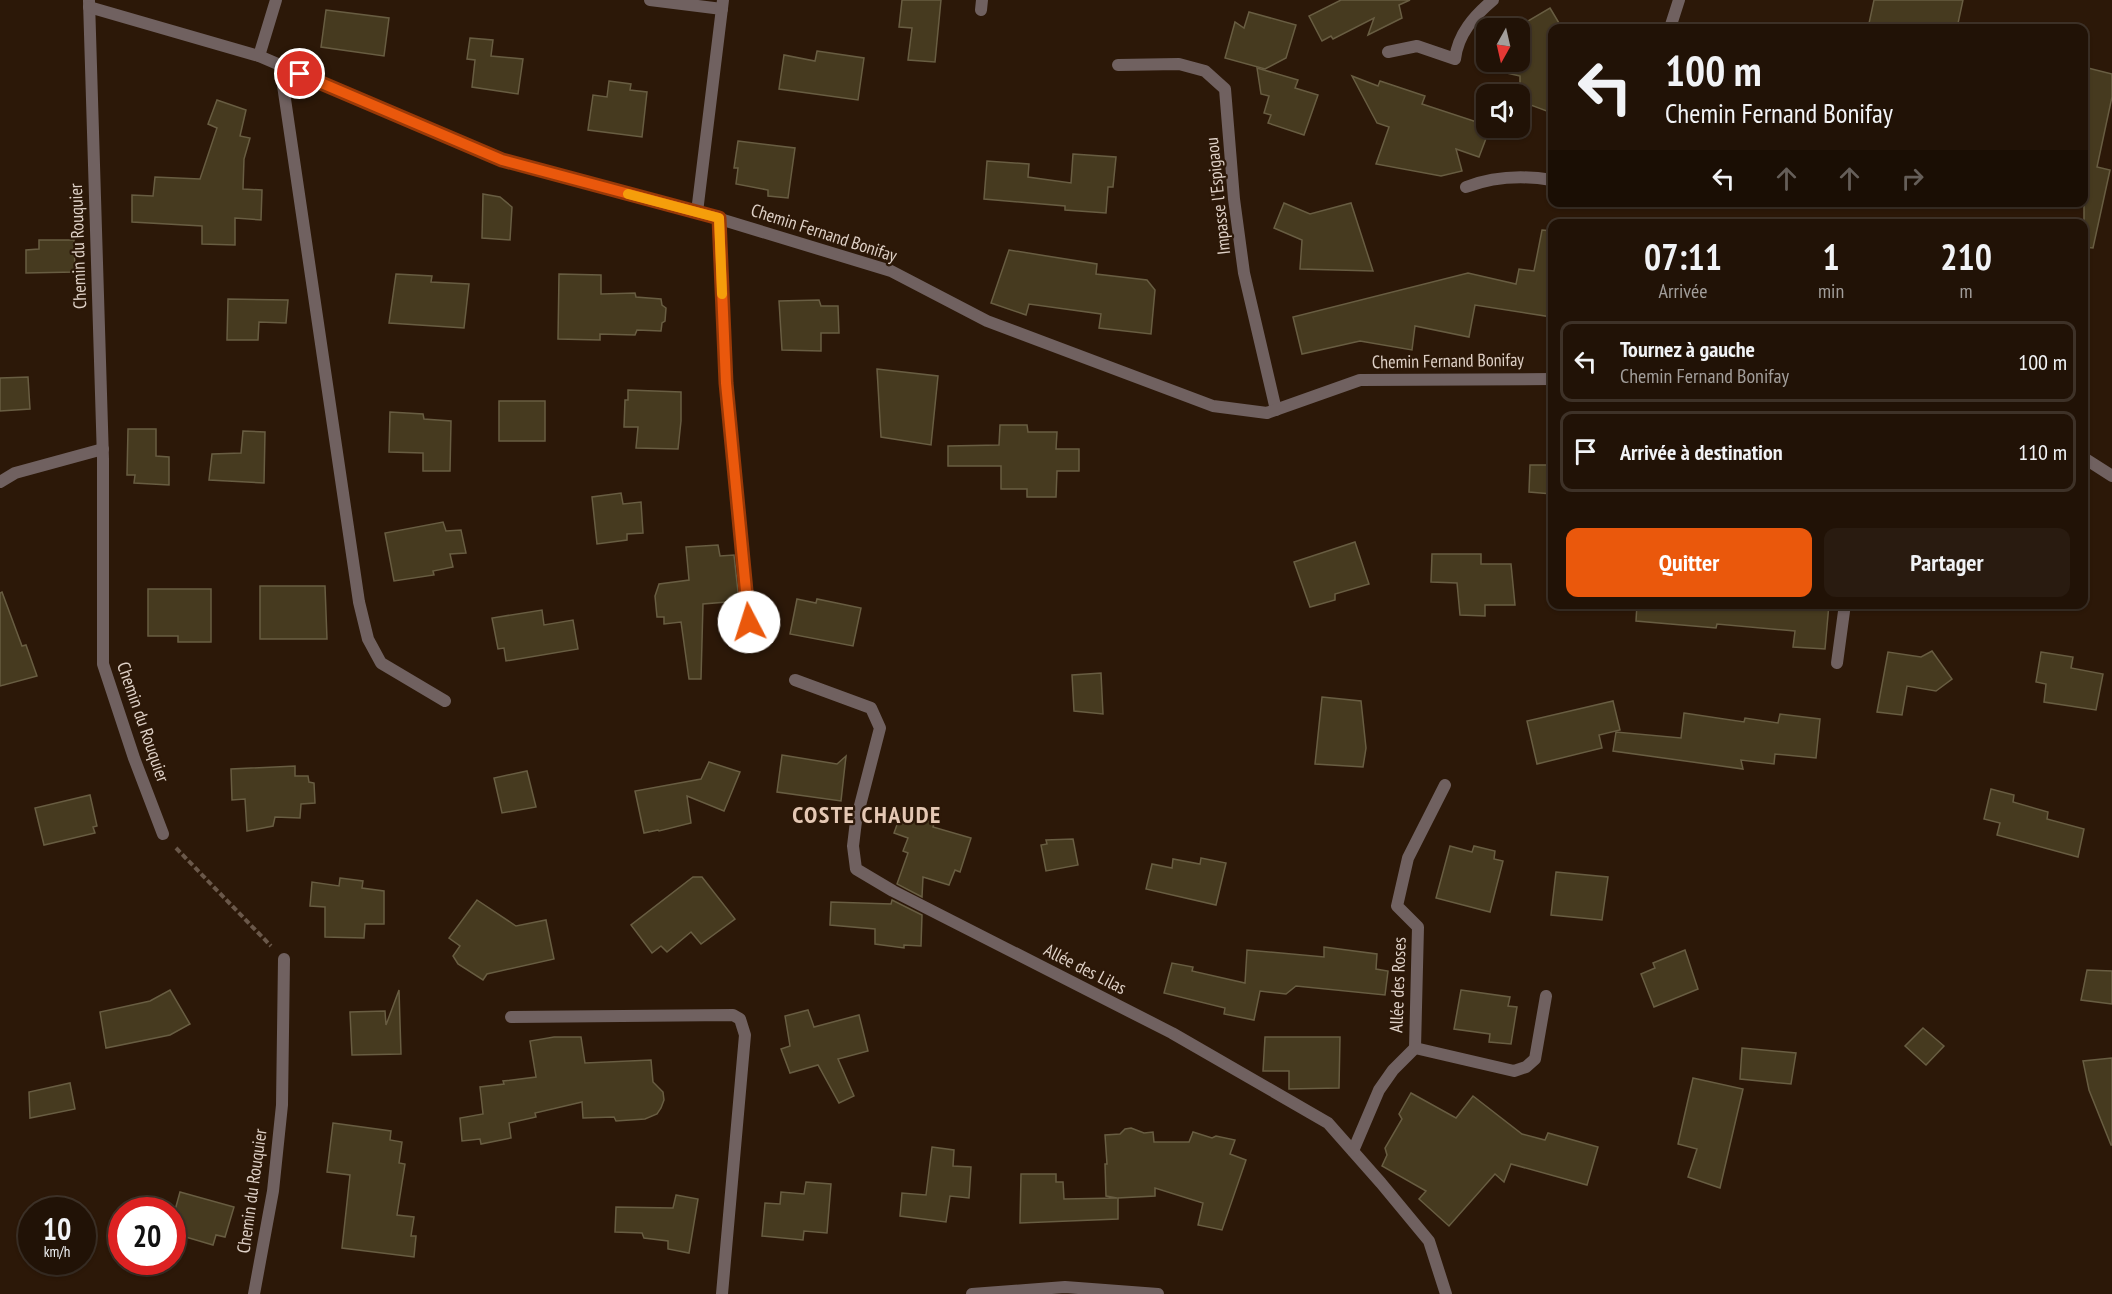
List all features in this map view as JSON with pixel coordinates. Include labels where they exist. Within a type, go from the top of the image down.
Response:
[{"type":"street","points":[[259,56],[276,0]]},
{"type":"street","points":[[650,0],[722,5],[697,212]]},
{"type":"street","points":[[1388,52],[1418,46],[1455,59],[1456,46],[1473,17],[1493,0]]},
{"type":"street","points":[[1671,24],[1679,0]]},
{"type":"street","name":"Chemin Fernand Bonifay","points":[[89,4],[259,56],[502,160],[719,218],[891,272],[987,321],[1213,406],[1267,413],[1360,380],[1548,378]]},
{"type":"street","name":"Chemin du Rouquier","points":[[89,4],[103,449],[103,664],[134,758],[163,834]]},
{"type":"street","name":"Impasse l'Espigaou","points":[[1118,65],[1179,64],[1205,71],[1225,88],[1234,199],[1244,273],[1276,410]]},
{"type":"street","points":[[280,65],[359,602],[368,639],[381,663],[445,700]]},
{"type":"street","points":[[1466,187],[1487,179],[1511,176],[1548,180]]},
{"type":"street","points":[[719,218],[726,383],[749,622]]},
{"type":"street","points":[[0,482],[15,473],[103,449]]},
{"type":"street","points":[[2088,461],[2112,476]]},
{"type":"street","points":[[1837,663],[1844,609]]},
{"type":"street","name":"Allée des Lilas","points":[[795,680],[871,708],[880,728],[856,821],[853,846],[856,869],[893,891],[1172,1033],[1328,1124],[1429,1241],[1446,1294]]},
{"type":"street","name":"Allée des Roses","points":[[1353,1151],[1379,1090],[1393,1070],[1415,1048],[1418,927],[1397,906],[1408,858],[1445,785]]},
{"type":"street","name":"Chemin du Rouquier","points":[[254,1294],[273,1191],[282,1105],[284,959]]},
{"type":"street","points":[[1415,1048],[1514,1071],[1526,1067],[1535,1059],[1546,996]]},
{"type":"street","points":[[511,1017],[733,1015],[740,1020],[745,1035],[722,1294]]},
{"type":"street","points":[[972,1294],[1065,1287],[1158,1294]]},
{"type":"path","points":[[163,834],[284,959]]},
{"type":"building","points":[[902,0],[941,0],[935,62],[908,60],[912,28],[899,27]]},
{"type":"building","points":[[1341,0],[1410,0],[1399,5],[1402,18],[1368,35],[1374,18],[1333,39],[1331,36],[1322,41],[1309,16]]},
{"type":"building","points":[[1874,0],[1963,0],[1958,24],[1869,24]]},
{"type":"building","points":[[1550,8],[1560,24],[1548,24],[1548,112],[1530,105],[1530,84],[1520,84],[1520,76],[1507,73],[1530,72],[1530,20]]},
{"type":"building","points":[[326,10],[389,18],[384,56],[321,47]]},
{"type":"building","points":[[1249,12],[1296,25],[1286,58],[1265,69],[1225,58],[1235,22],[1244,28]]},
{"type":"building","points":[[470,38],[493,40],[491,56],[523,59],[518,94],[472,87],[475,60],[467,59]]},
{"type":"building","points":[[817,51],[864,58],[858,100],[779,89],[784,55],[815,61]]},
{"type":"building","points":[[1257,68],[1298,80],[1295,88],[1318,95],[1304,135],[1268,123],[1271,115],[1264,113],[1269,96],[1261,94]]},
{"type":"building","points":[[2088,68],[2112,74],[2112,97],[2097,167],[2110,170],[2093,248],[2088,247],[2088,219],[2084,219],[2084,207],[2088,207]]},
{"type":"building","points":[[1352,76],[1378,86],[1380,81],[1425,96],[1422,104],[1476,122],[1476,138],[1486,138],[1479,157],[1456,149],[1462,171],[1441,176],[1376,164],[1389,127],[1377,123]]},
{"type":"building","points":[[609,81],[631,84],[630,90],[647,92],[642,137],[588,130],[593,95],[607,97]]},
{"type":"building","points":[[217,100],[246,110],[240,136],[250,138],[244,159],[243,189],[262,190],[261,220],[235,218],[235,245],[202,244],[202,226],[132,222],[132,195],[153,196],[155,177],[200,179],[217,128],[208,124]]},
{"type":"building","points":[[738,141],[795,148],[788,198],[768,196],[768,190],[736,184],[738,168],[734,168]]},
{"type":"building","points":[[1073,154],[1116,157],[1113,187],[1108,187],[1106,213],[1065,210],[1065,206],[984,199],[987,161],[1029,164],[1028,177],[1071,183]]},
{"type":"building","points":[[483,194],[500,197],[512,207],[510,240],[482,238]]},
{"type":"building","points":[[1284,203],[1310,214],[1351,203],[1373,271],[1300,269],[1302,240],[1274,228]]},
{"type":"building","points":[[1542,230],[1548,231],[1548,316],[1475,305],[1469,337],[1415,326],[1412,350],[1360,341],[1302,354],[1293,317],[1468,273],[1516,284],[1519,269],[1534,271]]},
{"type":"building","points":[[39,240],[74,240],[75,272],[26,273],[26,250],[39,249]]},
{"type":"building","points":[[1009,250],[1097,264],[1096,274],[1147,280],[1155,290],[1151,334],[1099,328],[1101,314],[1029,304],[1026,315],[991,303]]},
{"type":"building","points":[[396,274],[432,276],[431,282],[469,284],[464,328],[389,323]]},
{"type":"building","points":[[559,274],[601,275],[601,294],[635,293],[636,297],[661,299],[662,305],[666,308],[661,331],[637,330],[635,335],[600,334],[600,340],[558,339]]},
{"type":"building","points":[[228,299],[288,300],[286,323],[259,322],[258,340],[227,340]]},
{"type":"building","points":[[819,300],[821,306],[838,306],[839,333],[821,333],[821,351],[782,350],[779,301]]},
{"type":"building","points":[[877,369],[938,376],[931,445],[881,437]]},
{"type":"building","points":[[28,377],[30,409],[0,411],[0,378]]},
{"type":"building","points":[[628,390],[681,392],[678,449],[636,448],[638,427],[624,427],[625,400],[628,400]]},
{"type":"building","points":[[499,401],[545,401],[545,441],[499,441]]},
{"type":"building","points":[[390,412],[423,414],[424,419],[451,421],[450,471],[423,471],[423,453],[389,452]]},
{"type":"building","points":[[1000,425],[1027,425],[1028,432],[1057,432],[1056,449],[1079,449],[1079,471],[1057,471],[1056,497],[1027,497],[1027,489],[1001,489],[1001,466],[948,466],[948,446],[999,445]]},
{"type":"building","points":[[128,429],[156,429],[156,456],[169,457],[169,485],[134,483],[135,475],[127,475]]},
{"type":"building","points":[[243,431],[265,432],[264,483],[209,480],[212,454],[241,453]]},
{"type":"building","points":[[1530,465],[1548,465],[1548,494],[1529,492]]},
{"type":"building","points":[[621,493],[623,504],[641,502],[643,533],[627,534],[627,540],[597,544],[592,497]]},
{"type":"building","points":[[443,522],[446,531],[461,530],[466,553],[450,554],[453,567],[433,571],[434,575],[394,581],[385,533]]},
{"type":"building","points":[[1355,542],[1369,584],[1335,594],[1335,600],[1310,607],[1294,562]]},
{"type":"building","points":[[718,545],[720,556],[734,555],[739,601],[703,604],[701,679],[689,679],[681,622],[664,624],[664,617],[657,617],[655,596],[659,584],[689,580],[686,547]]},
{"type":"building","points":[[1432,554],[1481,554],[1481,564],[1511,564],[1515,605],[1485,605],[1485,616],[1460,615],[1457,583],[1431,582]]},
{"type":"building","points":[[260,586],[325,586],[327,639],[260,639]]},
{"type":"building","points":[[148,589],[211,589],[211,642],[178,642],[178,636],[148,636]]},
{"type":"building","points":[[2,592],[22,646],[26,645],[37,676],[0,686],[0,593]]},
{"type":"building","points":[[797,599],[816,603],[817,599],[861,608],[853,646],[790,634]]},
{"type":"building","points":[[1637,609],[1829,609],[1825,649],[1793,647],[1795,631],[1717,624],[1716,628],[1636,621]]},
{"type":"building","points":[[542,610],[544,625],[573,620],[578,649],[506,661],[504,648],[498,649],[492,618]]},
{"type":"building","points":[[1932,651],[1952,679],[1936,691],[1907,686],[1902,715],[1877,712],[1888,652],[1921,657]]},
{"type":"building","points":[[2041,652],[2073,657],[2071,668],[2103,674],[2096,710],[2044,702],[2046,684],[2036,682]]},
{"type":"building","points":[[1101,673],[1103,714],[1074,711],[1072,675]]},
{"type":"building","points":[[1322,697],[1361,701],[1366,748],[1363,767],[1315,764]]},
{"type":"building","points":[[1613,701],[1620,730],[1599,735],[1602,748],[1537,764],[1527,721]]},
{"type":"building","points":[[1684,713],[1744,722],[1745,718],[1778,723],[1780,714],[1820,719],[1816,758],[1775,754],[1774,764],[1741,760],[1743,769],[1613,751],[1616,732],[1681,738]]},
{"type":"building","points":[[782,755],[837,764],[846,756],[841,801],[777,792]]},
{"type":"building","points":[[709,762],[740,772],[724,811],[687,796],[691,823],[644,833],[635,791],[701,779]]},
{"type":"building","points":[[295,766],[295,776],[308,776],[309,782],[314,783],[315,803],[301,804],[300,818],[275,817],[273,826],[247,831],[245,799],[232,800],[231,769]]},
{"type":"building","points":[[527,771],[536,807],[502,813],[494,778]]},
{"type":"building","points":[[1991,789],[2014,795],[2013,802],[2048,812],[2047,819],[2084,829],[2078,857],[1997,835],[2000,823],[1984,819]]},
{"type":"building","points":[[90,795],[97,826],[93,827],[95,833],[44,845],[35,808]]},
{"type":"building","points":[[902,811],[934,823],[933,827],[971,838],[960,872],[955,870],[949,885],[923,877],[922,897],[897,884],[908,853],[903,851],[908,838],[894,833]]},
{"type":"building","points":[[1073,839],[1078,865],[1046,871],[1041,845],[1047,844],[1046,840]]},
{"type":"building","points":[[1450,846],[1472,852],[1474,846],[1495,851],[1494,859],[1503,861],[1490,912],[1436,898]]},
{"type":"building","points":[[1201,858],[1226,863],[1216,905],[1146,889],[1152,864],[1172,868],[1173,859],[1200,864]]},
{"type":"building","points":[[1556,872],[1608,877],[1602,920],[1551,915]]},
{"type":"building","points":[[693,877],[702,877],[735,919],[701,944],[691,932],[667,952],[661,946],[652,953],[631,925]]},
{"type":"building","points":[[340,878],[363,881],[362,888],[384,891],[384,924],[365,924],[364,938],[325,937],[325,907],[310,906],[312,882],[339,886]]},
{"type":"building","points":[[477,900],[516,926],[546,920],[554,959],[487,974],[483,980],[458,964],[453,956],[460,946],[449,938]]},
{"type":"building","points":[[892,900],[922,915],[921,946],[904,945],[904,948],[875,944],[875,929],[830,925],[831,902],[891,904]]},
{"type":"building","points":[[1324,947],[1377,954],[1376,969],[1388,971],[1385,995],[1296,986],[1286,994],[1260,991],[1254,1020],[1224,1014],[1225,1008],[1164,993],[1172,963],[1193,967],[1192,971],[1245,983],[1247,950],[1324,957]]},
{"type":"building","points":[[1685,950],[1698,989],[1654,1007],[1641,974],[1655,968],[1653,963]]},
{"type":"building","points":[[2087,970],[2112,971],[2112,1004],[2081,1000]]},
{"type":"building","points":[[170,990],[190,1024],[170,1035],[106,1048],[100,1012],[150,1001]]},
{"type":"building","points":[[399,990],[401,1054],[352,1055],[350,1012],[385,1011],[386,1025]]},
{"type":"building","points":[[1461,990],[1510,997],[1508,1006],[1517,1007],[1511,1044],[1489,1042],[1490,1034],[1454,1029]]},
{"type":"building","points":[[808,1010],[814,1027],[859,1015],[868,1051],[838,1059],[854,1096],[839,1103],[818,1065],[790,1073],[781,1049],[790,1046],[785,1016]]},
{"type":"building","points":[[1923,1028],[1944,1046],[1926,1065],[1905,1046]]},
{"type":"building","points":[[554,1037],[581,1037],[585,1063],[651,1060],[653,1082],[663,1092],[664,1100],[657,1114],[645,1119],[616,1121],[614,1117],[583,1118],[582,1102],[535,1113],[536,1117],[509,1123],[511,1138],[481,1144],[480,1139],[462,1141],[460,1118],[483,1114],[480,1087],[504,1084],[503,1081],[536,1077],[530,1041]]},
{"type":"building","points":[[1265,1037],[1340,1037],[1339,1088],[1289,1089],[1289,1071],[1263,1071]]},
{"type":"building","points":[[1742,1048],[1796,1053],[1791,1084],[1740,1079]]},
{"type":"building","points":[[2112,1058],[2111,1145],[2089,1090],[2083,1061]]},
{"type":"building","points":[[1693,1078],[1743,1089],[1720,1188],[1688,1177],[1697,1149],[1678,1144]]},
{"type":"building","points":[[70,1083],[75,1109],[30,1118],[29,1092]]},
{"type":"building","points":[[1411,1093],[1456,1118],[1473,1096],[1522,1134],[1545,1140],[1548,1133],[1598,1147],[1587,1185],[1511,1164],[1504,1182],[1495,1174],[1449,1226],[1419,1199],[1426,1191],[1382,1166],[1387,1155],[1385,1148],[1402,1119],[1399,1114]]},
{"type":"building","points":[[333,1123],[391,1131],[390,1140],[402,1142],[399,1163],[405,1164],[397,1215],[414,1217],[411,1236],[416,1236],[414,1257],[342,1248],[350,1175],[327,1172]]},
{"type":"building","points":[[1131,1128],[1144,1133],[1153,1132],[1154,1142],[1189,1142],[1193,1132],[1212,1138],[1216,1136],[1235,1140],[1230,1154],[1246,1160],[1222,1230],[1198,1225],[1203,1203],[1155,1188],[1155,1196],[1118,1198],[1118,1219],[1020,1223],[1021,1174],[1056,1174],[1056,1182],[1063,1182],[1064,1199],[1117,1198],[1106,1196],[1105,1135],[1120,1134],[1125,1129]]},
{"type":"building","points":[[932,1147],[954,1150],[953,1166],[971,1167],[969,1198],[950,1196],[946,1222],[900,1216],[902,1193],[926,1195]]},
{"type":"building","points":[[806,1182],[831,1184],[827,1233],[804,1231],[803,1240],[762,1236],[765,1203],[780,1204],[781,1192],[804,1194]]},
{"type":"building","points":[[180,1192],[234,1207],[225,1237],[216,1235],[213,1245],[186,1237],[186,1197],[179,1197]]},
{"type":"building","points":[[676,1195],[698,1199],[689,1253],[668,1249],[668,1241],[644,1238],[642,1233],[615,1232],[616,1207],[673,1208]]},
{"type":"slow traffic","points":[[628,194],[719,218],[722,294]]},
{"type":"district","name":"COSTE CHAUDE","points":[[867,815]]},
{"type":"route","points":[[300,74],[502,160],[719,218],[726,383],[749,622]]}]
